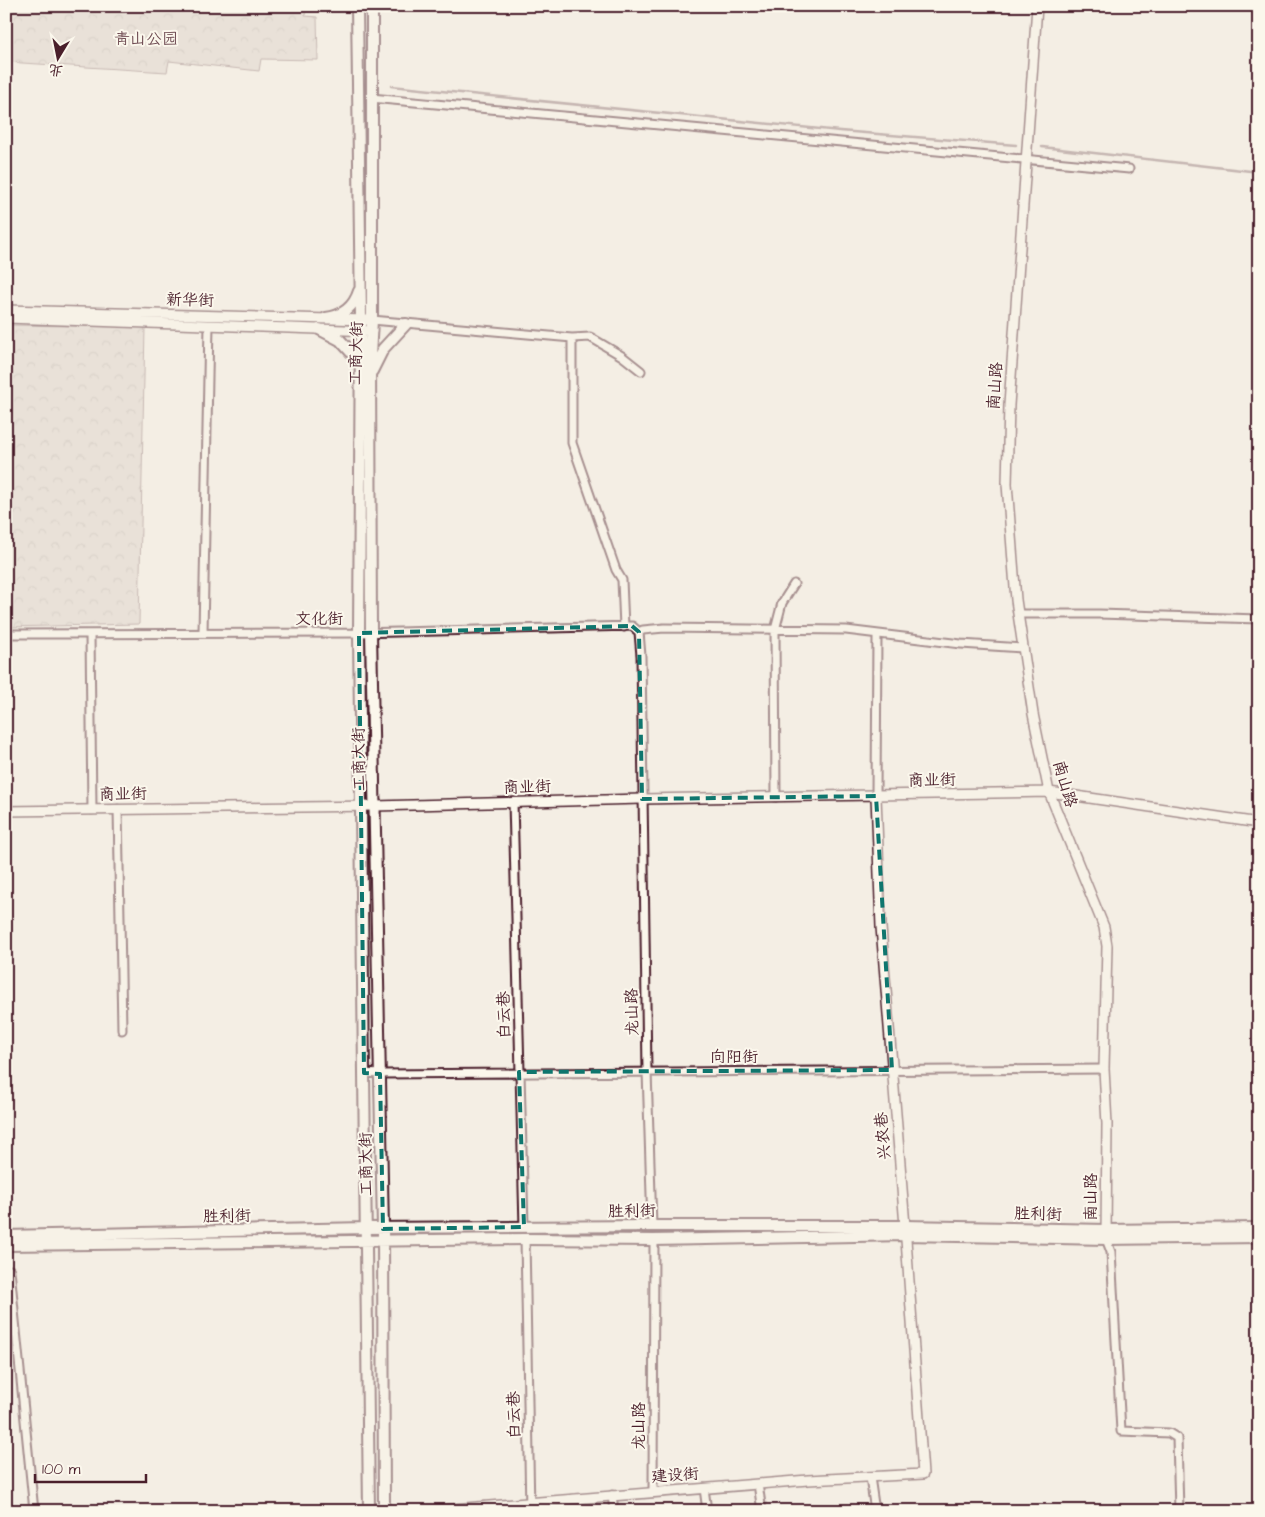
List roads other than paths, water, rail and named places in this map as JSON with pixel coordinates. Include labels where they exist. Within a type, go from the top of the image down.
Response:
[{"type":"main road","name":"工商大街","points":[[357,6],[361,319],[359,361],[359,633],[369,1511]]},
{"type":"main road","name":"工商大街","points":[[372,6],[371,632],[383,1228],[384,1511]]},
{"type":"main road","points":[[326,318],[337,316],[351,306],[357,296],[360,285]]},
{"type":"main road","points":[[370,376],[383,349],[406,324]]},
{"type":"main road","points":[[320,329],[340,340],[359,361]]},
{"type":"main road","name":"胜利街","points":[[6,1236],[366,1228],[652,1226],[1259,1238]]},
{"type":"main road","name":"胜利街","points":[[1106,1234],[1259,1228]]},
{"type":"main road","name":"胜利街","points":[[6,1245],[365,1240],[654,1240],[905,1230]]},
{"type":"street","name":"南山路","points":[[1036,6],[1008,425],[1007,484],[1018,614],[1033,714],[1049,792],[1104,927],[1107,946],[1104,1069],[1107,1124],[1106,1234],[1111,1252],[1120,1432],[1170,1433],[1177,1438],[1179,1511]]},
{"type":"street","points":[[371,98],[1128,169]]},
{"type":"street","name":"新华街","points":[[6,310],[372,320]]},
{"type":"street","name":"新华街","points":[[6,318],[372,331]]},
{"type":"street","points":[[372,320],[572,338],[590,337],[622,356],[641,371]]},
{"type":"street","points":[[203,634],[209,326]]},
{"type":"street","points":[[572,338],[572,443],[616,570],[622,580],[624,626]]},
{"type":"street","points":[[776,797],[775,630],[782,603],[794,584]]},
{"type":"street","points":[[1018,614],[1099,614],[1259,619]]},
{"type":"street","name":"文化街","points":[[6,634],[359,633],[624,626],[632,626],[638,632]]},
{"type":"street","points":[[638,632],[664,628],[846,630],[961,644],[1023,648]]},
{"type":"street","name":"龙山路","points":[[638,632],[641,656],[647,1072],[652,1226]]},
{"type":"street","points":[[90,634],[92,810]]},
{"type":"street","points":[[876,796],[877,634]]},
{"type":"street","name":"商业街","points":[[6,812],[1049,792],[1259,823]]},
{"type":"street","name":"兴农巷","points":[[876,796],[881,927],[923,1474]]},
{"type":"street","name":"白云巷","points":[[513,802],[524,1228]]},
{"type":"street","points":[[118,809],[122,1030]]},
{"type":"street","name":"向阳街","points":[[364,1072],[380,1074],[1104,1069]]},
{"type":"street","name":"白云巷","points":[[525,1239],[530,1506]]},
{"type":"street","name":"龙山路","points":[[653,1492],[654,1240]]},
{"type":"street","points":[[10,1270],[34,1511]]},
{"type":"street","name":"建设街","points":[[429,1511],[530,1506],[612,1495],[870,1476],[923,1474]]},
{"type":"street","points":[[870,1476],[875,1511]]},
{"type":"street","points":[[758,1484],[762,1511]]},
{"type":"street","points":[[704,1488],[707,1511]]},
{"type":"street","points":[[612,1495],[614,1511]]},
{"type":"waterway","points":[[391,86],[840,131],[1016,145]]},
{"type":"waterway","points":[[1042,147],[1259,172]]},
{"type":"park label","name":"青山公园","points":[[146,39]]}]
